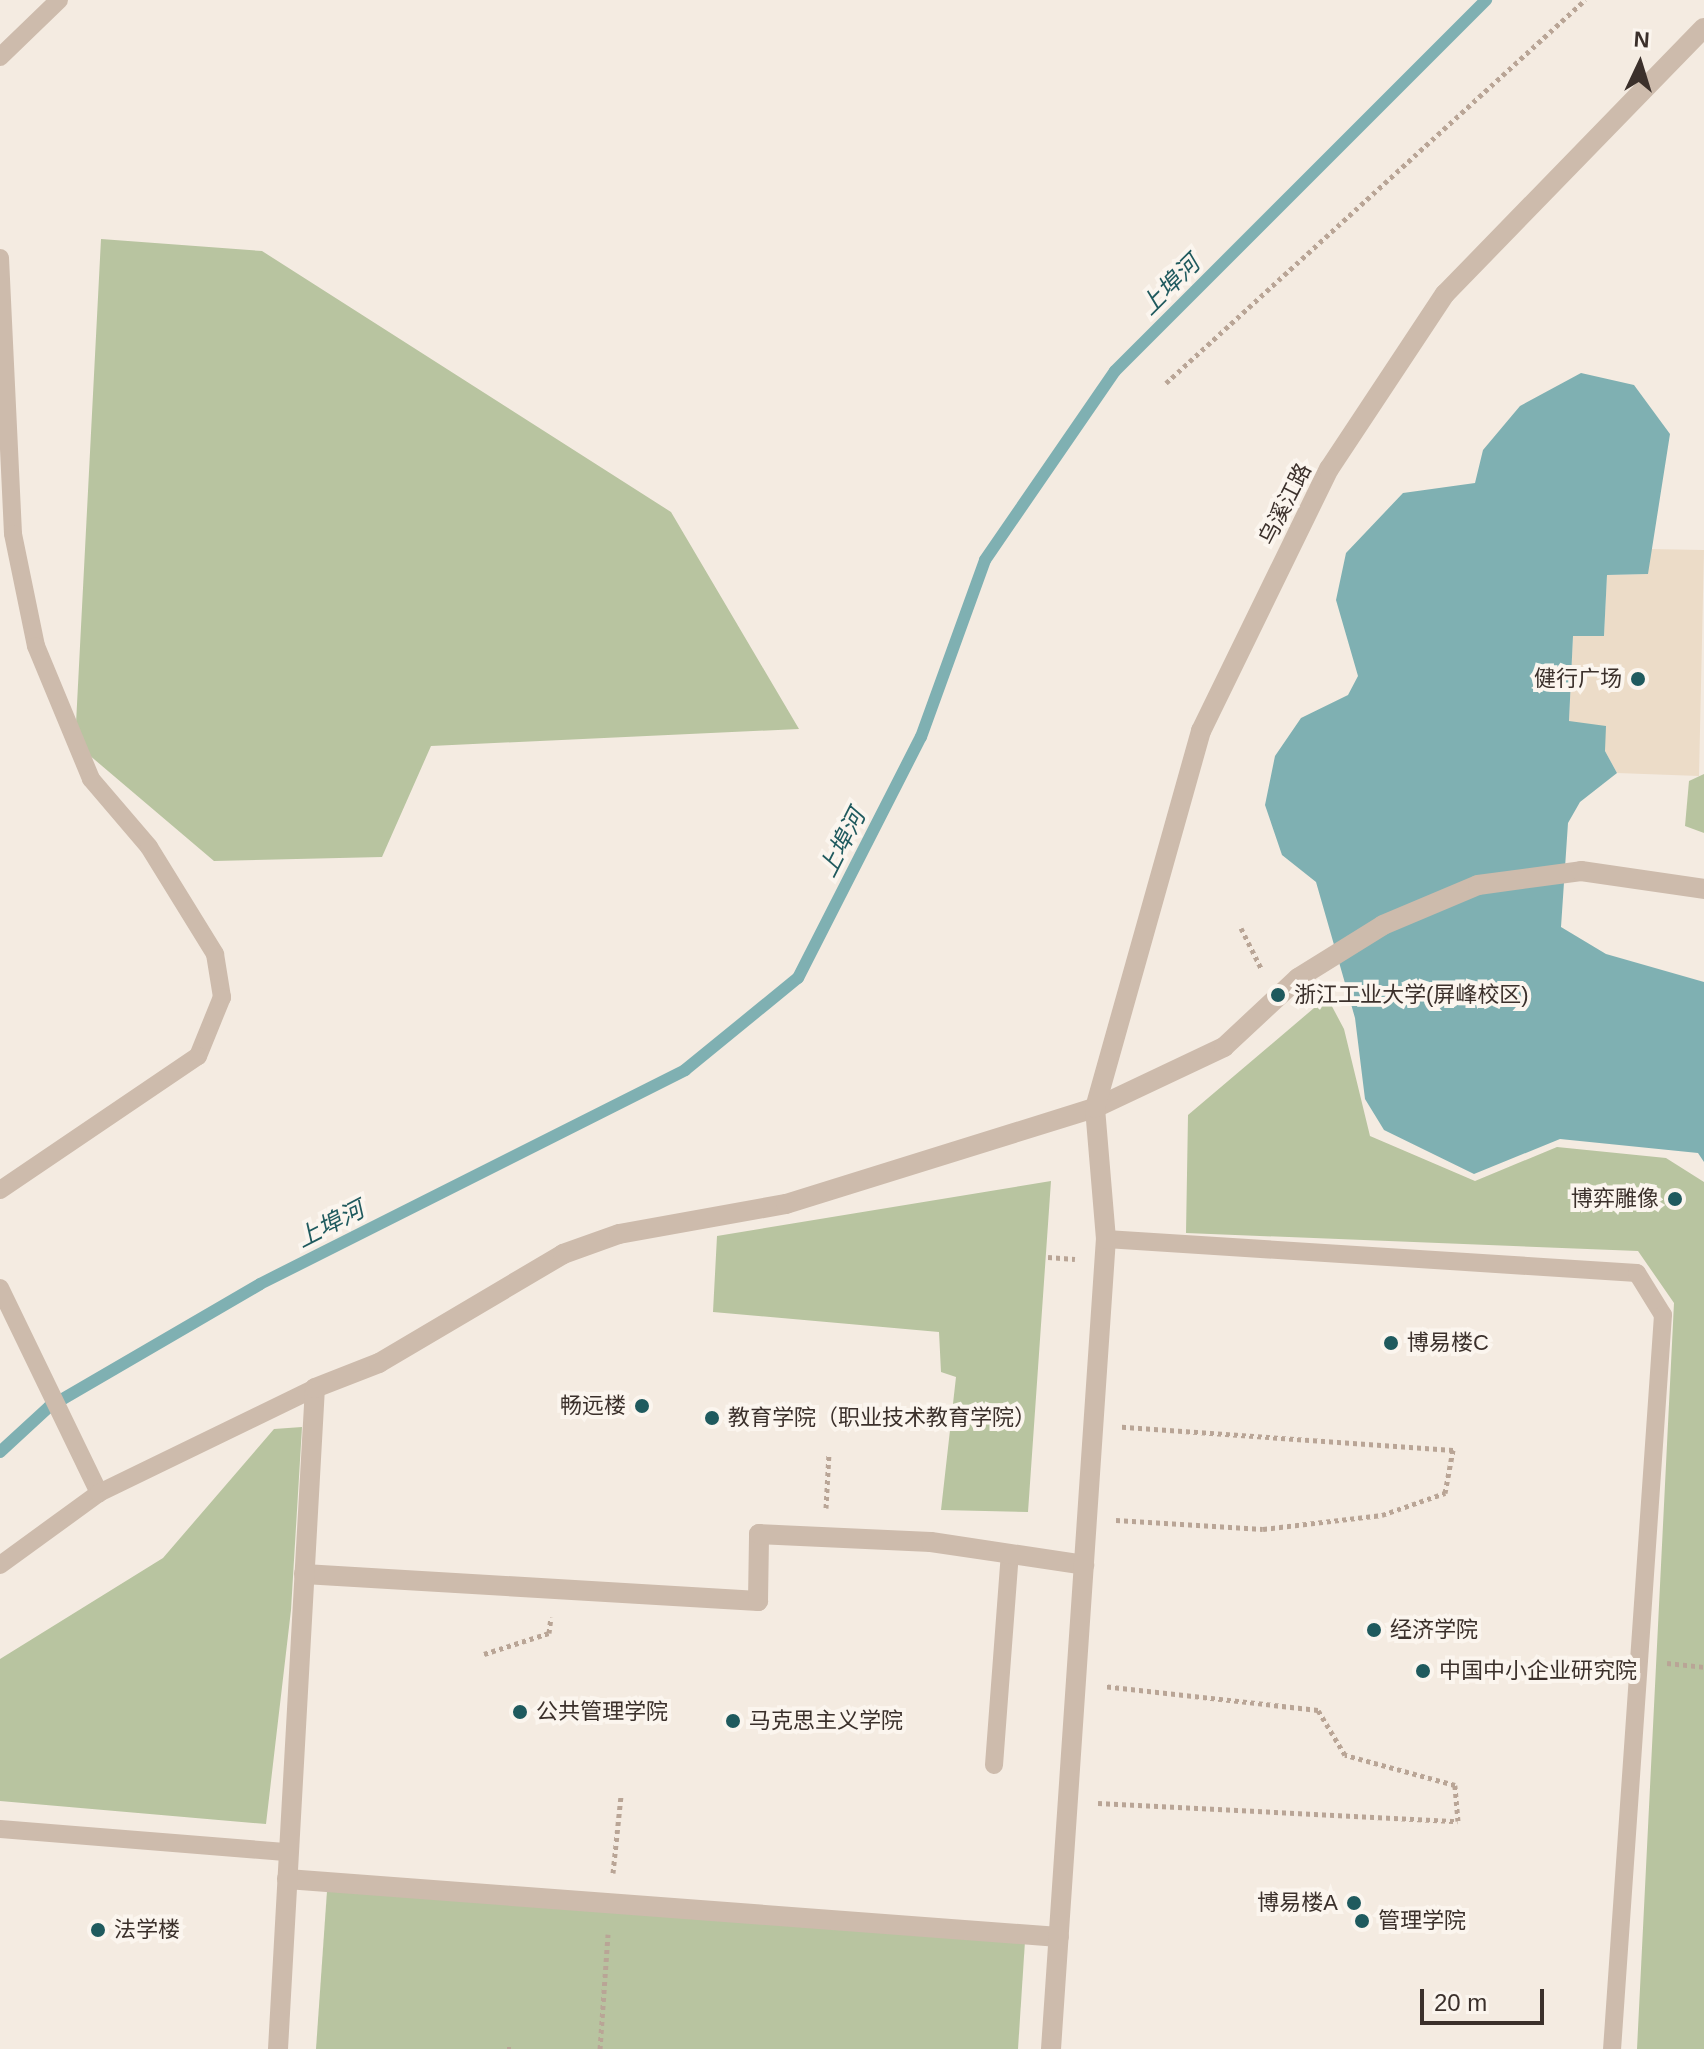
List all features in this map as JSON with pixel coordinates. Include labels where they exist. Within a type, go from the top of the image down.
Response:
[{"type":"street","name":"乌溪江路","points":[[1095,1108],[1201,731],[1329,469],[1445,294],[1704,28]]},
{"type":"street","points":[[278,2049],[315,1388],[379,1363],[563,1254],[605,1239],[786,1204],[1095,1108],[1224,1047],[1298,978],[1383,925],[1478,885],[1581,871],[1704,889]]},
{"type":"street","points":[[1051,2049],[1106,1239],[1095,1108]]},
{"type":"street","points":[[304,1574],[758,1601],[759,1534],[1010,1554],[1084,1565]]},
{"type":"street","points":[[287,1879],[1059,1937]]},
{"type":"lane","points":[[0,57],[59,0]]},
{"type":"lane","points":[[0,258],[13,534],[36,646],[91,779],[149,847],[215,954],[222,997],[198,1056],[0,1190]]},
{"type":"lane","points":[[1106,1239],[1637,1273],[1663,1315],[1612,2049]]},
{"type":"lane","points":[[0,1288],[99,1493]]},
{"type":"lane","points":[[0,1565],[99,1493],[315,1388]]},
{"type":"lane","points":[[994,1765],[1010,1554]]},
{"type":"lane","points":[[0,1829],[288,1852]]},
{"type":"path","points":[[1166,383],[1585,0]]},
{"type":"path","points":[[1087,1517],[1263,1529],[1382,1515],[1445,1493],[1453,1450],[1093,1425]]},
{"type":"path","points":[[825,1537],[829,1453]]},
{"type":"path","points":[[484,1654],[549,1633],[553,1588]]},
{"type":"path","points":[[1068,1800],[1458,1821],[1455,1785],[1345,1755],[1318,1710],[1077,1682]]},
{"type":"path","points":[[600,2049],[621,1795]]},
{"type":"path","points":[[507,2049],[515,2049]]},
{"type":"green space","points":[[101,239],[262,251],[671,512],[799,729],[431,746],[382,857],[214,861],[75,743]]},
{"type":"green space","points":[[1704,774],[1704,833],[1685,826],[1689,781]]},
{"type":"green space","points":[[1327,997],[1344,1029],[1370,1136],[1475,1181],[1557,1147],[1666,1158],[1704,1182],[1704,2049],[1637,2049],[1674,1303],[1638,1251],[1186,1233],[1188,1115]]},
{"type":"green space","points":[[1051,1181],[1028,1512],[941,1510],[956,1377],[941,1372],[939,1332],[713,1312],[717,1236]]},
{"type":"green space","points":[[302,1427],[291,1610],[266,1824],[0,1801],[0,1659],[163,1558],[274,1429]]},
{"type":"green space","points":[[327,1891],[1025,1941],[1018,2049],[316,2049]]},
{"type":"shaded area","name":"健行广场","points":[[1649,549],[1704,550],[1699,776],[1617,773],[1605,751],[1569,722],[1573,635],[1604,636],[1607,575],[1648,574]]},
{"type":"water","points":[[1581,373],[1634,385],[1670,434],[1648,574],[1607,575],[1604,636],[1573,636],[1569,721],[1606,726],[1605,751],[1617,773],[1580,802],[1568,823],[1561,927],[1606,954],[1704,982],[1704,1162],[1698,1153],[1560,1139],[1474,1174],[1384,1130],[1365,1099],[1355,1018],[1316,882],[1282,855],[1265,805],[1275,756],[1301,718],[1348,695],[1358,676],[1336,600],[1346,553],[1403,493],[1475,483],[1483,450],[1520,406]]},
{"type":"waterway","name":"上埠河","points":[[0,1452],[49,1407],[260,1284],[685,1070],[798,978],[921,737],[985,560],[1115,371],[1486,0]]},
{"type":"place","name":"健行广场","points":[[1638,679]]},
{"type":"place","name":"浙江工业大学(屏峰校区)","points":[[1278,995]]},
{"type":"place","name":"博弈雕像","points":[[1675,1199]]},
{"type":"place","name":"博易楼C","points":[[1391,1343]]},
{"type":"place","name":"畅远楼","points":[[642,1406]]},
{"type":"place","name":"教育学院（职业技术教育学院）","points":[[712,1418]]},
{"type":"place","name":"经济学院","points":[[1374,1630]]},
{"type":"place","name":"中国中小企业研究院","points":[[1423,1671]]},
{"type":"place","name":"公共管理学院","points":[[520,1712]]},
{"type":"place","name":"马克思主义学院","points":[[733,1721]]},
{"type":"place","name":"博易楼A","points":[[1354,1903]]},
{"type":"place","name":"管理学院","points":[[1362,1921]]},
{"type":"place","name":"法学楼","points":[[98,1930]]}]
